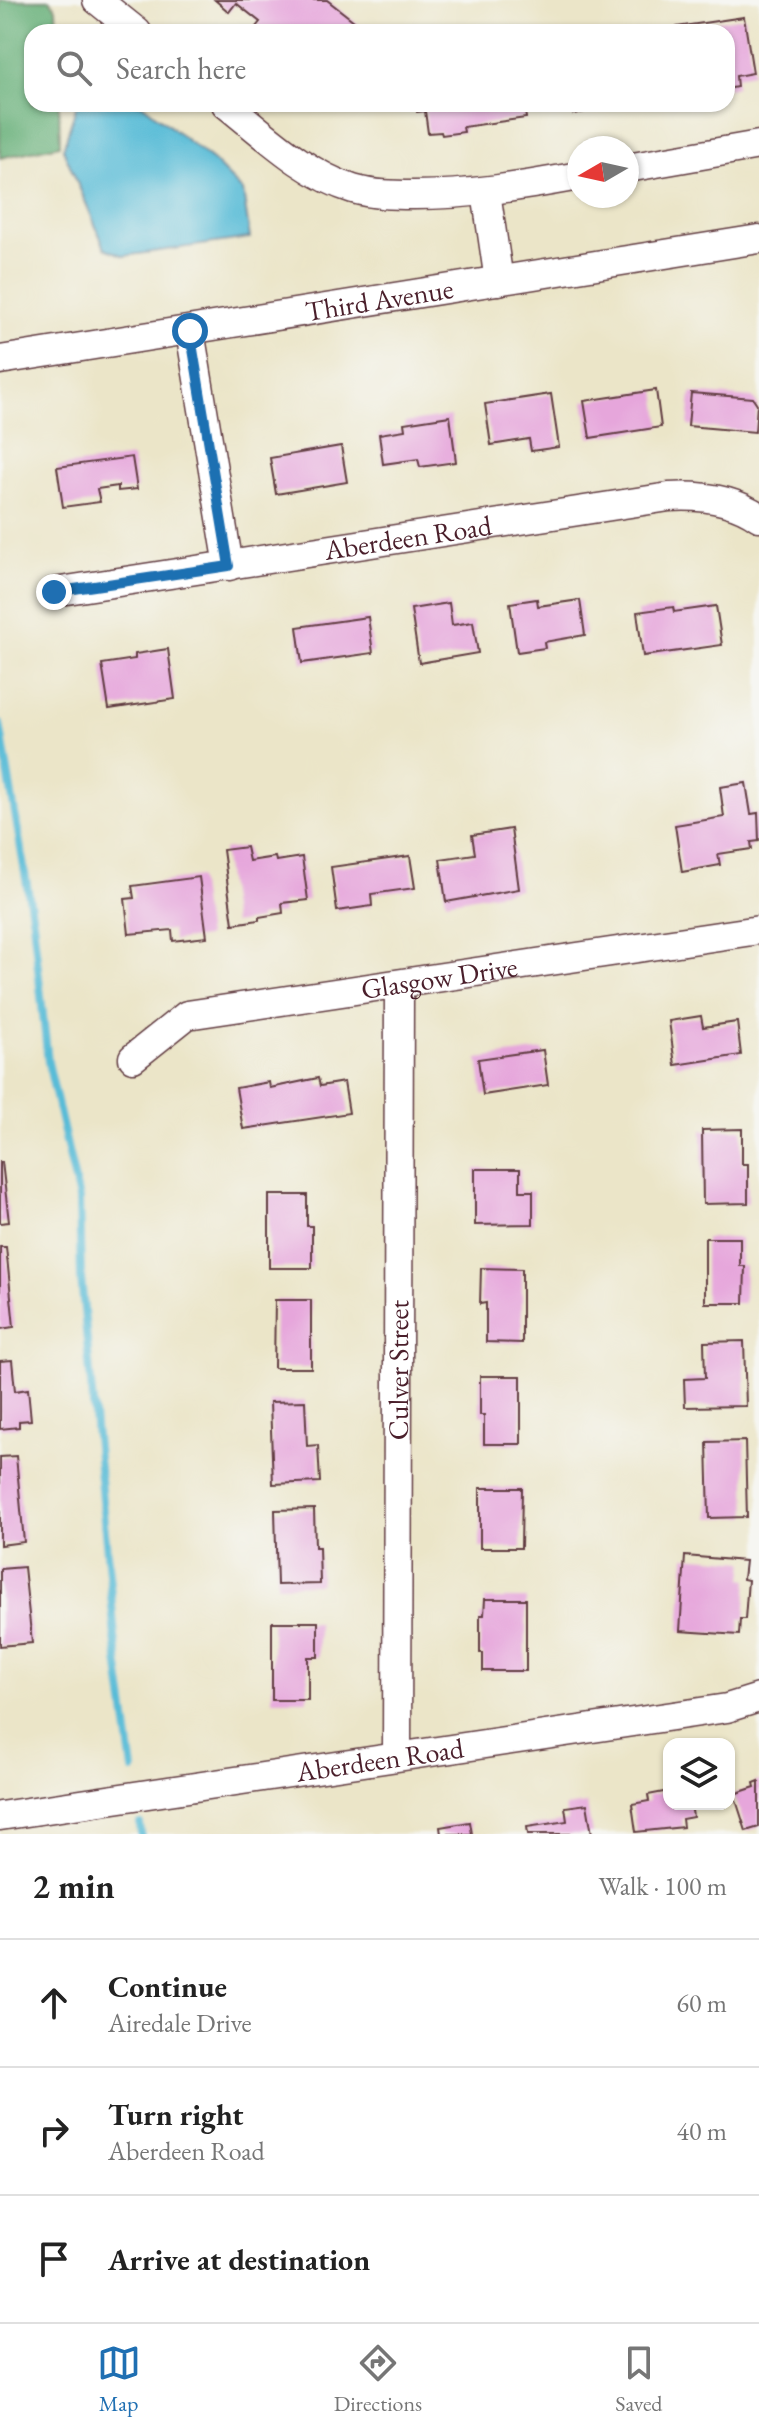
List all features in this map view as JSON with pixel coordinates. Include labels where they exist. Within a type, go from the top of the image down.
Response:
[{"type":"street","points":[[97,0],[127,24]]},
{"type":"street","points":[[236,112],[285,151],[326,177],[355,190],[388,195],[439,195],[486,192],[567,178]]},
{"type":"street","points":[[639,166],[759,145]]},
{"type":"street","points":[[486,192],[499,281]]},
{"type":"street","name":"Third Avenue","points":[[0,360],[759,239]]},
{"type":"street","points":[[190,331],[229,566]]},
{"type":"street","name":"Aberdeen Road","points":[[54,592],[669,497],[712,498],[734,503],[759,517]]},
{"type":"street","name":"Glasgow Drive","points":[[133,1058],[187,1015],[759,930]]},
{"type":"street","name":"Culver Street","points":[[397,1756],[399,984]]},
{"type":"street","name":"Aberdeen Road","points":[[0,1816],[727,1708],[759,1698]]},
{"type":"green space","points":[[0,0],[50,0],[56,8],[57,24],[24,24],[24,112],[59,112],[60,145],[0,158]]},
{"type":"water","points":[[75,112],[152,112],[213,161],[243,191],[250,238],[124,256],[105,248],[63,149]]},
{"type":"building","points":[[215,0],[327,0],[358,24],[258,24],[260,22],[236,3],[229,12]]},
{"type":"building","points":[[744,17],[753,73],[736,76],[737,87],[735,87],[735,24],[697,24]]},
{"type":"building","points":[[425,112],[525,112],[526,118],[463,127],[464,132],[428,133]]},
{"type":"building","points":[[656,390],[661,427],[590,438],[584,401]]},
{"type":"building","points":[[691,393],[753,398],[757,404],[755,432],[688,426]]},
{"type":"building","points":[[551,394],[559,447],[531,451],[529,439],[491,445],[485,404]]},
{"type":"building","points":[[450,416],[456,462],[420,467],[418,459],[383,464],[379,434],[405,430],[404,423]]},
{"type":"building","points":[[341,446],[347,482],[276,494],[270,458]]},
{"type":"building","points":[[132,457],[137,489],[118,491],[118,486],[97,489],[100,502],[63,507],[57,467]]},
{"type":"building","points":[[537,599],[538,606],[580,600],[585,635],[544,642],[545,648],[517,652],[510,603]]},
{"type":"building","points":[[449,603],[452,625],[473,622],[478,653],[419,663],[411,609]]},
{"type":"building","points":[[716,606],[722,645],[643,656],[637,612],[673,607],[674,612]]},
{"type":"building","points":[[368,617],[373,653],[302,663],[297,627]]},
{"type":"building","points":[[168,649],[175,699],[109,709],[102,664],[135,659],[135,654]]},
{"type":"building","points":[[746,783],[751,814],[758,813],[759,841],[751,842],[752,849],[718,854],[720,865],[682,872],[675,825],[724,817],[720,787]]},
{"type":"building","points":[[511,829],[519,889],[446,902],[440,859],[475,854],[472,835]]},
{"type":"building","points":[[246,847],[249,861],[302,857],[308,900],[282,903],[283,913],[233,924],[223,850]]},
{"type":"building","points":[[410,856],[415,888],[371,894],[372,906],[337,911],[331,867]]},
{"type":"building","points":[[199,877],[207,937],[173,941],[172,930],[129,934],[125,899],[134,898],[132,886]]},
{"type":"building","points":[[701,1016],[703,1027],[737,1022],[741,1055],[675,1065],[669,1021]]},
{"type":"building","points":[[543,1050],[548,1085],[483,1095],[478,1059]]},
{"type":"building","points":[[318,1078],[320,1086],[344,1082],[349,1113],[243,1129],[236,1088],[269,1082],[270,1088]]},
{"type":"building","points":[[742,1129],[742,1164],[748,1164],[748,1203],[703,1204],[702,1130]]},
{"type":"building","points":[[0,1162],[9,1222],[0,1223]]},
{"type":"building","points":[[475,1169],[520,1169],[520,1191],[533,1191],[533,1224],[475,1225]]},
{"type":"building","points":[[269,1195],[307,1195],[307,1226],[312,1226],[312,1268],[269,1268]]},
{"type":"building","points":[[705,1238],[740,1238],[740,1266],[745,1266],[744,1303],[705,1303]]},
{"type":"building","points":[[0,1247],[6,1247],[14,1327],[0,1329]]},
{"type":"building","points":[[481,1268],[522,1269],[522,1343],[486,1342],[486,1303],[480,1304]]},
{"type":"building","points":[[275,1300],[311,1300],[311,1368],[274,1368]]},
{"type":"building","points":[[744,1341],[746,1406],[685,1407],[684,1379],[705,1378],[704,1342]]},
{"type":"building","points":[[12,1360],[15,1391],[28,1389],[31,1420],[19,1421],[19,1427],[0,1429],[0,1361]]},
{"type":"building","points":[[480,1376],[521,1376],[521,1444],[484,1444]]},
{"type":"building","points":[[305,1401],[307,1446],[318,1445],[320,1482],[273,1484],[270,1402]]},
{"type":"building","points":[[745,1441],[747,1517],[709,1518],[707,1442]]},
{"type":"building","points":[[16,1456],[24,1542],[0,1545],[0,1457]]},
{"type":"building","points":[[480,1488],[522,1488],[521,1548],[480,1548]]},
{"type":"building","points":[[314,1509],[320,1584],[277,1585],[275,1510]]},
{"type":"building","points":[[685,1556],[745,1561],[743,1579],[748,1580],[745,1619],[740,1619],[739,1635],[680,1631]]},
{"type":"building","points":[[24,1567],[32,1643],[0,1646],[0,1569]]},
{"type":"building","points":[[485,1599],[526,1599],[526,1671],[483,1671],[480,1615],[484,1615]]},
{"type":"building","points":[[272,1622],[318,1622],[318,1657],[308,1657],[308,1700],[272,1700]]},
{"type":"building","points":[[759,1781],[759,1827],[746,1831],[735,1794],[755,1787],[754,1783]]},
{"type":"building","points":[[663,1792],[663,1810],[692,1810],[693,1817],[682,1819],[683,1827],[636,1832],[632,1804],[649,1801],[648,1795]]},
{"type":"building","points":[[587,1804],[592,1834],[528,1834],[527,1827],[567,1821],[565,1807]]},
{"type":"building","points":[[470,1822],[472,1834],[441,1834],[440,1827]]},
{"type":"waterway","points":[[0,724],[33,921],[48,1062],[79,1199],[81,1278],[115,1637],[133,1770]]},
{"type":"waterway","points":[[140,1824],[141,1834]]},
{"type":"route","points":[[54,592],[229,566],[190,331]]}]
